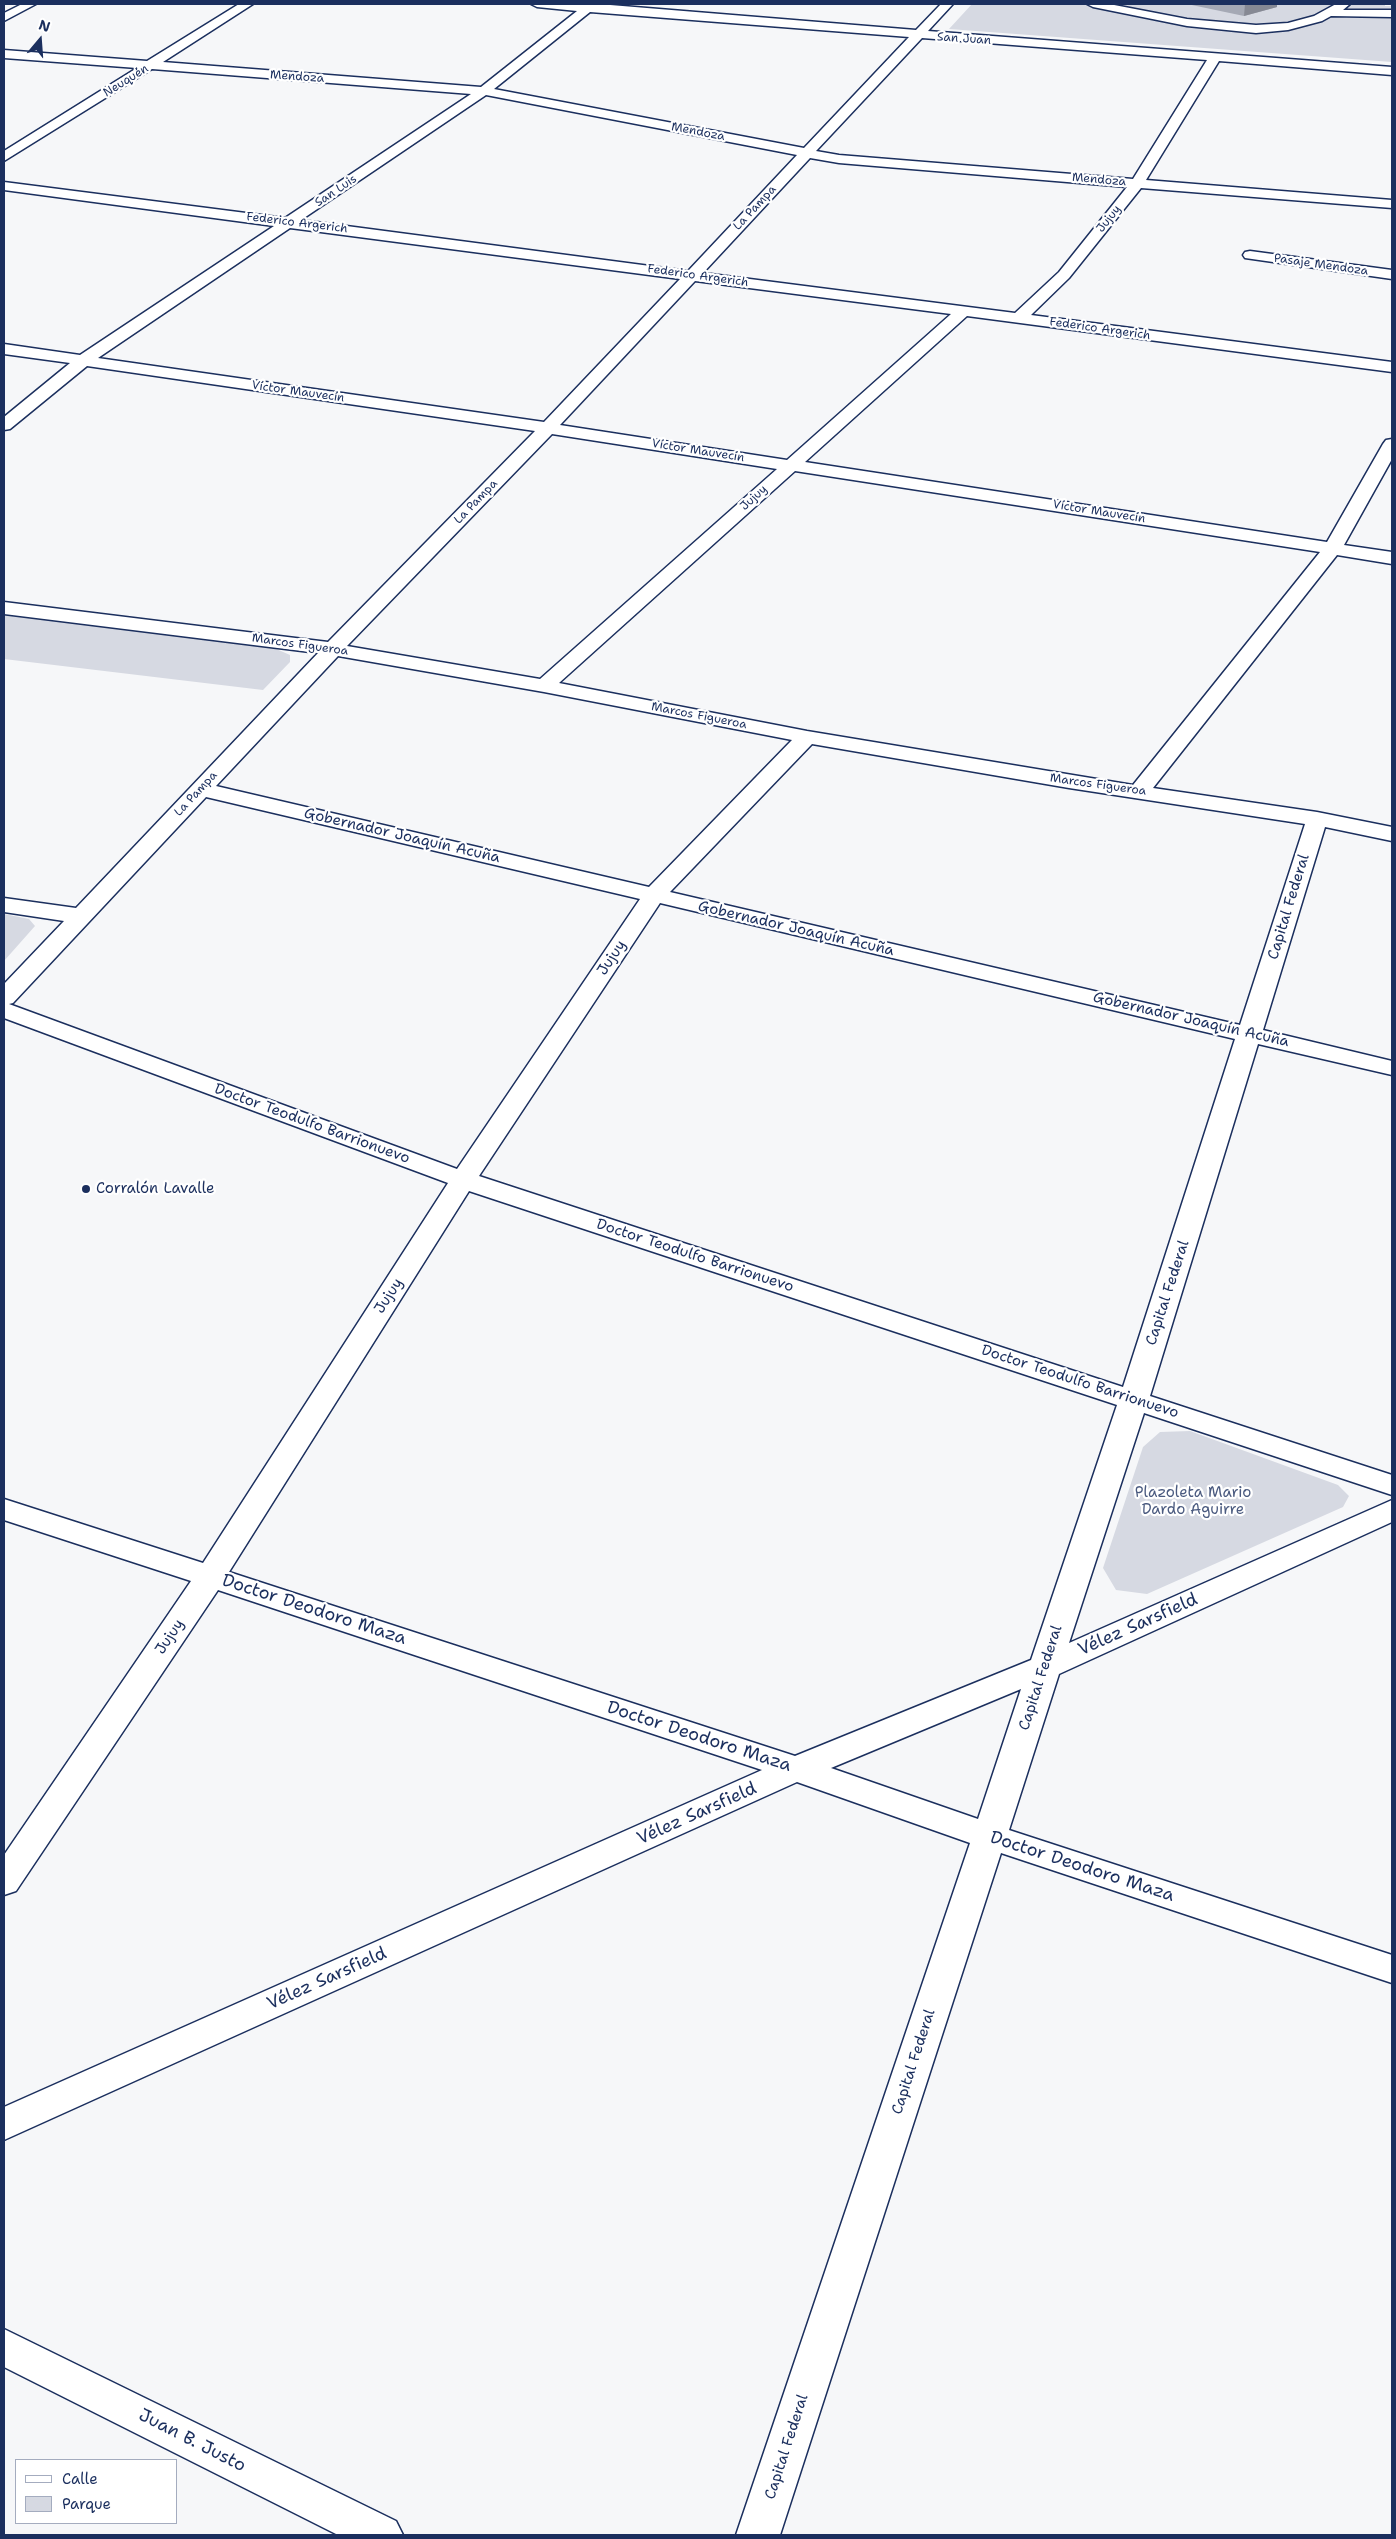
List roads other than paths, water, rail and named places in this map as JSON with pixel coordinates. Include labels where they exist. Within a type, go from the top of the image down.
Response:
[{"type":"street","points":[[4,18],[30,4]]},
{"type":"street","name":"Neuquén","points":[[4,157],[247,4]]},
{"type":"street","name":"San Juan","points":[[537,4],[590,6],[918,35],[1392,71]]},
{"type":"street","name":"La Pampa","points":[[4,998],[333,649],[548,428],[947,4]]},
{"type":"street","points":[[1092,4],[1216,26],[1247,29],[1298,25],[1333,13],[1392,14]]},
{"type":"street","points":[[1333,13],[1344,4]]},
{"type":"street","name":"San Luis","points":[[4,425],[84,360],[484,91],[590,6]]},
{"type":"street","name":"Mendoza","points":[[4,54],[484,91],[805,154],[1392,204]]},
{"type":"street","name":"Jujuy","points":[[1019,318],[1064,275],[1138,183],[1215,58]]},
{"type":"street","name":"Federico Argerich","points":[[4,186],[1392,367]]},
{"type":"street","name":"Pasaje Mendoza","points":[[1250,255],[1392,276]]},
{"type":"street","name":"Jujuy","points":[[544,686],[964,311]]},
{"type":"street","name":"Víctor Mauvecín","points":[[4,349],[548,428],[1392,558]]},
{"type":"street","points":[[1140,791],[1333,548],[1392,444]]},
{"type":"street","name":"Marcos Figueroa","points":[[4,608],[333,649],[1069,782],[1140,791],[1317,819],[1392,834]]},
{"type":"street","name":"Jujuy","points":[[4,1882],[211,1576],[463,1180],[653,896],[807,736]]},
{"type":"street","name":"Gobernador Joaquín Acuña","points":[[201,789],[1392,1068]]},
{"type":"street","name":"Capital Federal","points":[[758,2535],[1134,1399],[1317,819]]},
{"type":"street","points":[[4,905],[80,916]]},
{"type":"street","name":"Doctor Teodulfo Barrionuevo","points":[[4,1010],[463,1180],[1134,1399],[1392,1486]]},
{"type":"street","name":"Doctor Deodoro Maza","points":[[4,1509],[796,1769],[988,1836],[1392,1969]]},
{"type":"street","name":"Vélez Sarsfield","points":[[4,2124],[796,1769],[1045,1667],[1392,1510]]},
{"type":"street","name":"Juan B. Justo","points":[[4,2347],[381,2535]]},
{"type":"place","name":"Corralón Lavalle","points":[[86,1189]]},
{"type":"park label","name":"Plazoleta Mario Dardo Aguirre","points":[[1193,1502]]}]
